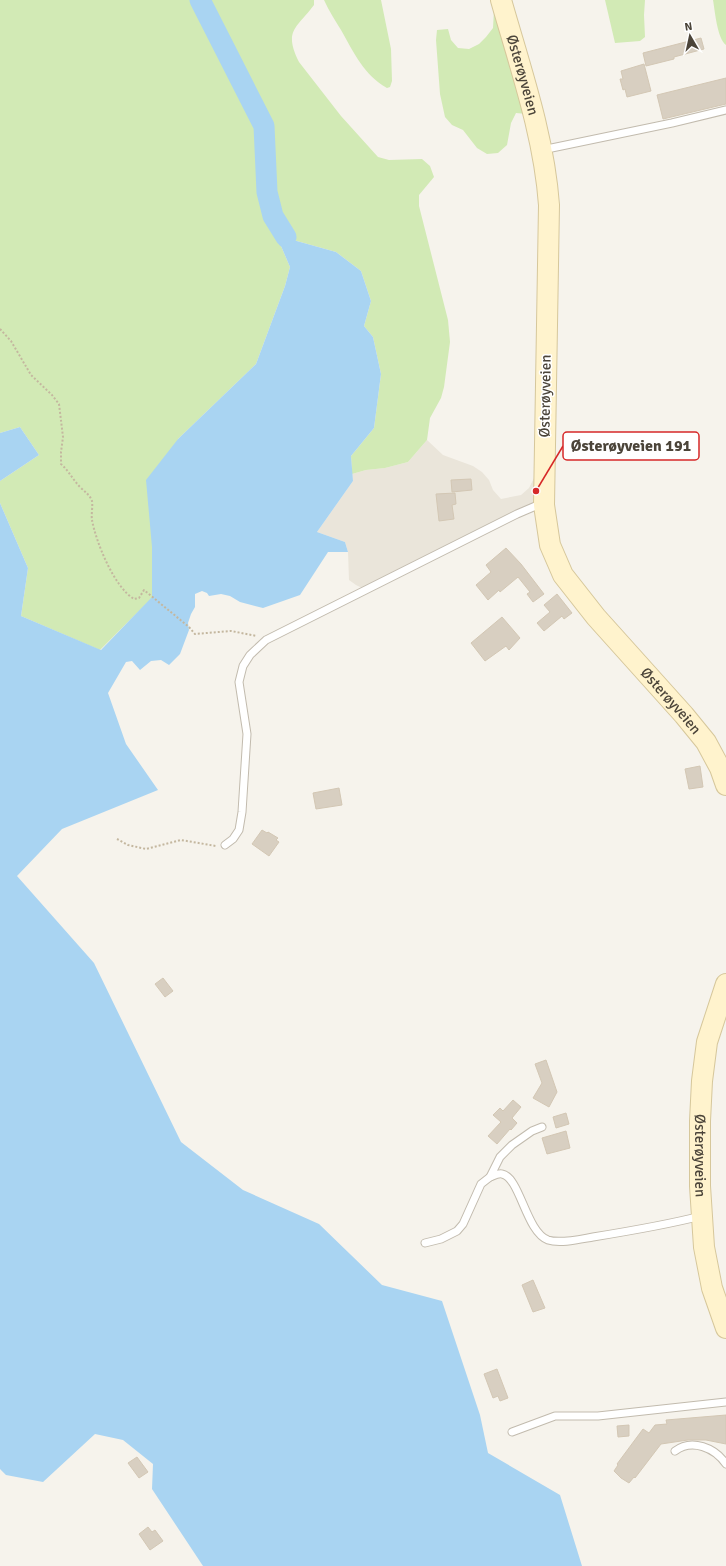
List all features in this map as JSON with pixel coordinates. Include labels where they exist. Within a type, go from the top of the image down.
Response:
[{"type":"main road","name":"Østerøyveien","points":[[500,0],[542,150],[547,180],[549,205],[544,505],[550,545],[563,574],[591,611],[684,715],[706,742],[720,768],[726,785]]},
{"type":"main road","name":"Østerøyveien","points":[[726,984],[707,1042],[702,1081],[700,1121],[701,1216],[708,1268],[726,1328]]},
{"type":"lane","points":[[542,150],[672,123],[726,110]]},
{"type":"lane","points":[[225,845],[234,839],[238,830],[242,812],[246,734],[239,682],[243,666],[250,655],[266,640],[517,514],[538,505],[544,505]]},
{"type":"lane","points":[[490,1177],[500,1157],[512,1145],[542,1126]]},
{"type":"lane","points":[[425,1243],[441,1239],[457,1231],[463,1224],[481,1184],[490,1177],[500,1174],[504,1175],[510,1180],[531,1221],[537,1230],[547,1240],[575,1240],[635,1230],[701,1216]]},
{"type":"lane","points":[[512,1432],[555,1416],[598,1416],[726,1402]]},
{"type":"lane","points":[[675,1451],[681,1447],[704,1446],[717,1453],[726,1464]]},
{"type":"path","points":[[0,329],[11,341],[31,375],[52,395],[59,404],[63,437],[60,452],[61,464],[88,494],[92,503],[94,531],[116,582],[129,596],[134,599],[139,598],[144,590],[189,627],[195,634],[231,631],[254,634],[266,640]]},
{"type":"path","points":[[117,839],[128,845],[146,849],[181,840],[209,846],[225,845]]},
{"type":"shaded area","points":[[427,440],[443,455],[473,466],[482,472],[489,480],[493,490],[501,499],[521,495],[529,488],[534,478],[537,502],[362,588],[349,580],[348,552],[345,542],[317,532],[353,481],[352,474],[408,462]]},
{"type":"green space","points":[[0,0],[314,0],[314,5],[294,30],[292,36],[294,51],[299,62],[341,116],[378,157],[389,160],[422,159],[430,166],[434,177],[419,195],[419,206],[448,320],[450,342],[444,387],[441,398],[430,418],[427,440],[408,462],[352,474],[351,456],[374,428],[381,374],[373,337],[364,326],[371,301],[361,271],[336,252],[286,238],[281,246],[290,267],[285,286],[256,364],[178,439],[152,547],[152,598],[100,650],[21,616],[28,568],[0,503],[0,481],[39,455],[20,427],[0,433]]},
{"type":"green space","points":[[324,0],[381,0],[391,49],[392,81],[390,87],[387,88],[379,83],[360,63]]},
{"type":"green space","points":[[605,0],[645,0],[645,37],[640,41],[615,43]]},
{"type":"green space","points":[[713,0],[726,0],[726,45],[720,37],[718,31]]},
{"type":"green space","points":[[494,10],[527,114],[516,113],[511,123],[507,145],[498,153],[487,154],[477,148],[463,130],[452,125],[445,117],[440,94],[436,40],[437,30],[448,29],[451,40],[458,48],[469,49],[479,44],[493,28]]},
{"type":"water","points":[[286,238],[336,252],[361,271],[371,301],[364,326],[373,337],[381,374],[374,428],[351,456],[353,481],[317,532],[345,542],[348,552],[328,552],[300,595],[263,608],[240,602],[230,596],[221,594],[209,596],[207,593],[202,591],[195,594],[195,607],[188,623],[189,630],[180,654],[169,665],[161,660],[151,661],[140,670],[132,661],[126,662],[108,693],[126,744],[158,790],[62,829],[17,876],[94,963],[181,1142],[243,1190],[319,1224],[382,1285],[442,1301],[480,1415],[488,1453],[560,1495],[582,1566],[203,1566],[152,1489],[153,1464],[123,1440],[95,1434],[43,1482],[6,1475],[0,1469],[0,503],[28,568],[21,616],[101,650],[152,597],[152,547],[146,480],[178,439],[256,364],[285,286],[290,267],[281,246]]},
{"type":"water","points":[[20,427],[39,455],[0,481],[0,433]]},
{"type":"building","points":[[701,38],[704,49],[646,66],[643,53]]},
{"type":"building","points":[[644,64],[651,91],[627,97],[620,79],[623,79],[621,71]]},
{"type":"building","points":[[726,78],[726,104],[663,119],[657,95]]},
{"type":"building","points":[[471,479],[472,490],[452,492],[451,480]]},
{"type":"building","points":[[455,493],[456,504],[452,505],[454,519],[439,521],[436,494]]},
{"type":"building","points":[[506,548],[521,564],[544,594],[533,602],[527,594],[530,592],[518,577],[500,592],[499,590],[488,600],[476,585],[491,572],[486,565]]},
{"type":"building","points":[[557,594],[572,613],[564,619],[562,616],[544,631],[537,623],[550,612],[544,605]]},
{"type":"building","points":[[502,617],[520,638],[509,650],[506,646],[485,661],[471,643]]},
{"type":"building","points":[[700,766],[703,787],[689,789],[685,769]]},
{"type":"building","points":[[339,788],[342,805],[316,809],[313,793]]},
{"type":"building","points":[[262,830],[278,838],[276,840],[279,842],[269,856],[252,844]]},
{"type":"building","points":[[163,978],[173,991],[165,997],[155,984]]},
{"type":"building","points":[[546,1060],[557,1092],[549,1107],[533,1098],[542,1083],[535,1064]]},
{"type":"building","points":[[513,1100],[521,1107],[512,1118],[517,1123],[497,1144],[488,1136],[501,1122],[493,1115],[500,1108],[503,1111]]},
{"type":"building","points":[[566,1113],[569,1124],[556,1128],[553,1117]]},
{"type":"building","points":[[566,1131],[570,1148],[547,1154],[542,1138]]},
{"type":"building","points":[[533,1280],[545,1308],[533,1312],[522,1285]]},
{"type":"building","points":[[497,1369],[508,1398],[500,1401],[498,1396],[493,1398],[484,1374]]},
{"type":"building","points":[[726,1415],[726,1444],[706,1440],[688,1440],[661,1444],[635,1478],[634,1477],[629,1483],[614,1471],[618,1465],[617,1464],[643,1429],[649,1433],[655,1425],[667,1424],[666,1420]]},
{"type":"building","points":[[629,1425],[629,1436],[618,1437],[617,1426]]},
{"type":"building","points":[[137,1457],[148,1472],[139,1478],[128,1463]]},
{"type":"building","points":[[148,1527],[152,1532],[155,1530],[163,1541],[150,1550],[139,1534]]},
{"type":"waterway","points":[[200,0],[264,126],[267,192],[273,216],[286,237]]},
{"type":"place","name":"Østerøyveien 191","points":[[536,491]]}]
